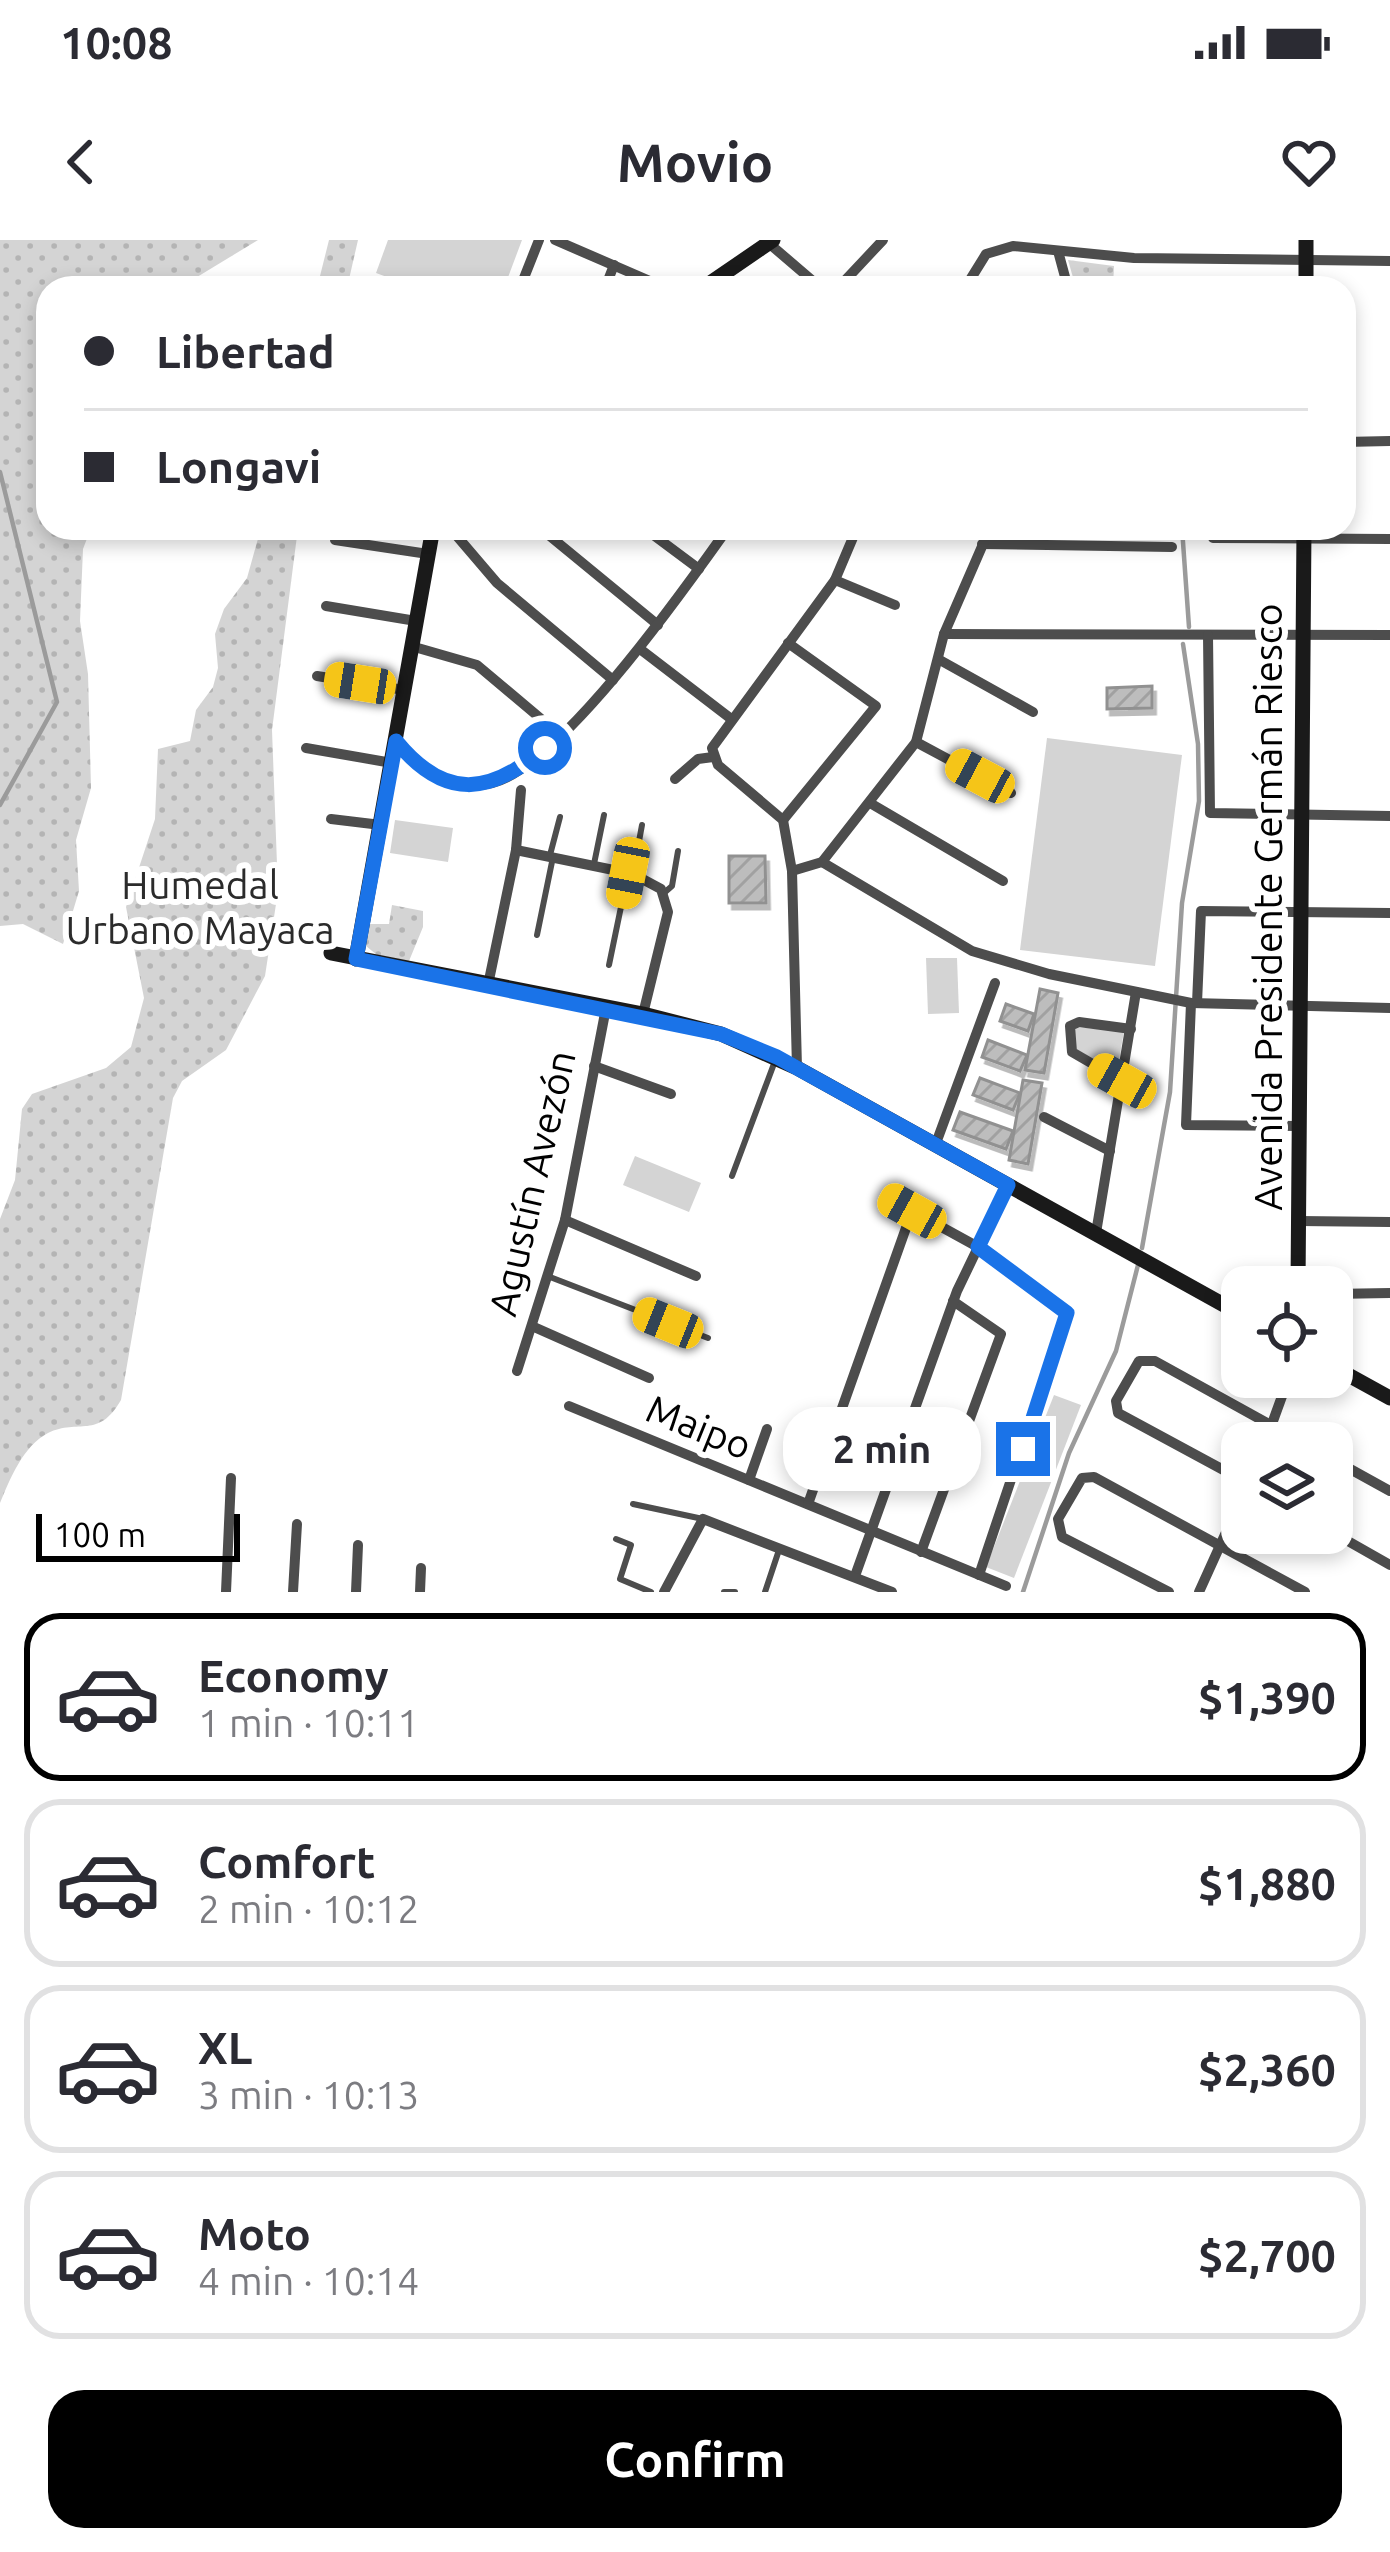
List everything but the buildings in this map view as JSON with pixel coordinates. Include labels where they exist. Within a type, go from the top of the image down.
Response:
[{"type":"street","points":[[524,276],[538,240]]},
{"type":"street","points":[[555,240],[639,276]]},
{"type":"street","points":[[849,276],[883,240]]},
{"type":"street","points":[[1134,240],[1134,258]]},
{"type":"street","points":[[1216,240],[1216,257]]},
{"type":"street","points":[[725,276],[769,241],[808,276]]},
{"type":"street","points":[[972,276],[986,254],[1013,246],[1134,258],[1306,249],[1390,261]]},
{"type":"street","points":[[1058,251],[1065,276]]},
{"type":"street","points":[[610,276],[614,265]]},
{"type":"street","points":[[1356,442],[1390,441]]},
{"type":"street","points":[[1356,537],[1390,539]]},
{"type":"street","points":[[334,540],[428,554]]},
{"type":"street","points":[[356,959],[431,540]]},
{"type":"street","points":[[460,540],[497,583],[613,680]]},
{"type":"street","points":[[555,540],[658,625]]},
{"type":"street","points":[[660,540],[699,569]]},
{"type":"street","points":[[396,741],[424,769],[446,782],[476,786],[505,779],[613,680],[720,540]]},
{"type":"street","points":[[713,757],[714,742],[730,718],[835,580],[852,540]]},
{"type":"street","points":[[792,871],[822,862],[916,742],[944,634],[984,540]]},
{"type":"street","name":"Avenida Presidente Germán Riesco","points":[[1298,1266],[1304,540]]},
{"type":"street","points":[[982,544],[1172,548]]},
{"type":"street","points":[[835,580],[896,605]]},
{"type":"street","points":[[326,606],[416,621]]},
{"type":"street","points":[[944,634],[1390,635]]},
{"type":"street","points":[[1208,635],[1210,813],[1390,816]]},
{"type":"street","points":[[784,820],[876,706],[788,644]]},
{"type":"street","points":[[412,646],[477,664],[559,734]]},
{"type":"street","points":[[640,649],[730,718]]},
{"type":"street","points":[[938,659],[1034,712]]},
{"type":"street","points":[[317,676],[404,690]]},
{"type":"street","points":[[916,742],[1012,793]]},
{"type":"street","points":[[306,748],[392,763]]},
{"type":"street","points":[[675,779],[698,759],[713,757],[784,820],[792,871],[797,1068]]},
{"type":"street","points":[[488,985],[516,850],[521,790]]},
{"type":"street","points":[[870,803],[1003,881]]},
{"type":"street","points":[[331,819],[381,825]]},
{"type":"street","points":[[516,850],[631,873],[664,893],[668,912],[643,1014]]},
{"type":"street","points":[[822,862],[972,951],[1194,1003],[1390,1008]]},
{"type":"street","points":[[1300,1126],[1186,1125],[1201,911],[1390,913]]},
{"type":"street","name":"Agustín Avezón","points":[[331,953],[643,1014],[721,1034],[777,1057],[1221,1303]]},
{"type":"street","points":[[935,1146],[994,983]]},
{"type":"street","points":[[1096,1233],[1136,992]]},
{"type":"street","name":"Agustín Avezón","points":[[517,1371],[566,1220],[606,1008]]},
{"type":"street","points":[[1122,1081],[1072,1052],[1070,1026],[1079,1022],[1131,1029]]},
{"type":"street","points":[[594,1066],[670,1094]]},
{"type":"street","points":[[1044,1117],[1110,1151]]},
{"type":"street","points":[[860,1583],[872,1531],[953,1301],[1008,1185]]},
{"type":"street","points":[[887,1197],[978,1247],[1067,1313],[979,1575]]},
{"type":"street","points":[[808,1504],[912,1211]]},
{"type":"street","points":[[566,1220],[695,1276]]},
{"type":"street","points":[[1299,1221],[1390,1222]]},
{"type":"street","points":[[1353,1294],[1390,1293]]},
{"type":"street","points":[[921,1552],[1001,1334],[953,1301]]},
{"type":"street","points":[[534,1327],[649,1378]]},
{"type":"street","points":[[1221,1469],[1118,1413],[1116,1402],[1144,1359],[1264,1422]]},
{"type":"street","points":[[1353,1378],[1390,1398]]},
{"type":"street","name":"Maipo","points":[[568,1406],[1006,1586]]},
{"type":"street","points":[[749,1480],[767,1430]]},
{"type":"street","points":[[1353,1471],[1390,1491]]},
{"type":"street","points":[[1168,1592],[1058,1531],[1058,1520],[1078,1481],[1087,1476],[1221,1545],[1199,1592]]},
{"type":"street","points":[[226,1592],[231,1478]]},
{"type":"street","points":[[664,1592],[703,1519],[892,1592]]},
{"type":"street","points":[[293,1592],[297,1524]]},
{"type":"street","points":[[1353,1544],[1390,1565]]},
{"type":"street","points":[[356,1592],[358,1545]]},
{"type":"street","points":[[1237,1554],[1305,1592]]},
{"type":"street","points":[[420,1592],[421,1568]]},
{"type":"lane","points":[[594,866],[604,815]]},
{"type":"lane","points":[[537,935],[560,818]]},
{"type":"lane","points":[[609,965],[642,825]]},
{"type":"lane","points":[[664,893],[672,886],[678,851]]},
{"type":"lane","points":[[732,1176],[777,1057]]},
{"type":"lane","points":[[550,1276],[708,1338]]},
{"type":"lane","points":[[633,1504],[703,1519]]},
{"type":"lane","points":[[616,1539],[631,1545],[620,1579],[651,1592]]},
{"type":"lane","points":[[764,1592],[780,1547]]},
{"type":"lane","points":[[724,1592],[735,1592]]},
{"type":"green space","name":"Humedal Urbano Mayaca","points":[[0,240],[258,240],[199,276],[36,276],[36,540],[86,540],[80,621],[88,674],[91,788],[76,840],[79,891],[63,944],[23,924],[0,926]]},
{"type":"green space","points":[[329,240],[358,240],[350,276],[320,276]]},
{"type":"green space","points":[[388,240],[522,240],[508,276],[376,273]]},
{"type":"green space","points":[[1068,260],[1114,266],[1114,276],[1073,276]]},
{"type":"green space","name":"Humedal Urbano Mayaca","points":[[258,540],[296,540],[272,730],[278,891],[265,976],[226,1050],[182,1081],[173,1098],[121,1400],[96,1424],[59,1429],[39,1439],[18,1464],[0,1503],[0,1219],[15,1180],[22,1109],[32,1094],[106,1068],[131,1047],[144,998],[126,907],[155,819],[158,749],[190,741],[196,710],[213,687],[218,668],[215,634],[224,609],[247,578]]},
{"type":"green space","points":[[1047,738],[1182,755],[1155,966],[1020,950]]},
{"type":"green space","points":[[395,820],[453,828],[448,862],[390,853]]},
{"type":"green space","points":[[392,905],[423,911],[423,927],[409,961],[377,955],[366,946],[368,924],[389,924]]},
{"type":"green space","points":[[926,958],[957,958],[959,1013],[928,1014]]},
{"type":"green space","points":[[1075,1027],[1124,1031],[1117,1072],[1072,1047]]},
{"type":"green space","points":[[635,1156],[701,1183],[689,1212],[623,1185]]},
{"type":"green space","points":[[1054,1395],[1081,1405],[1014,1578],[986,1567]]},
{"type":"waterway","points":[[0,472],[57,702],[0,805]]},
{"type":"waterway","points":[[1183,540],[1189,627]]},
{"type":"waterway","points":[[1142,1248],[1170,1092],[1182,903],[1199,801],[1198,744],[1183,644]]},
{"type":"waterway","points":[[1023,1592],[1069,1453],[1116,1351],[1138,1265]]},
{"type":"route","points":[[545,748],[505,779],[476,786],[446,782],[410,758],[396,741],[356,959],[643,1014],[721,1034],[777,1057],[1008,1185],[978,1247],[1067,1313],[1023,1449]]}]
